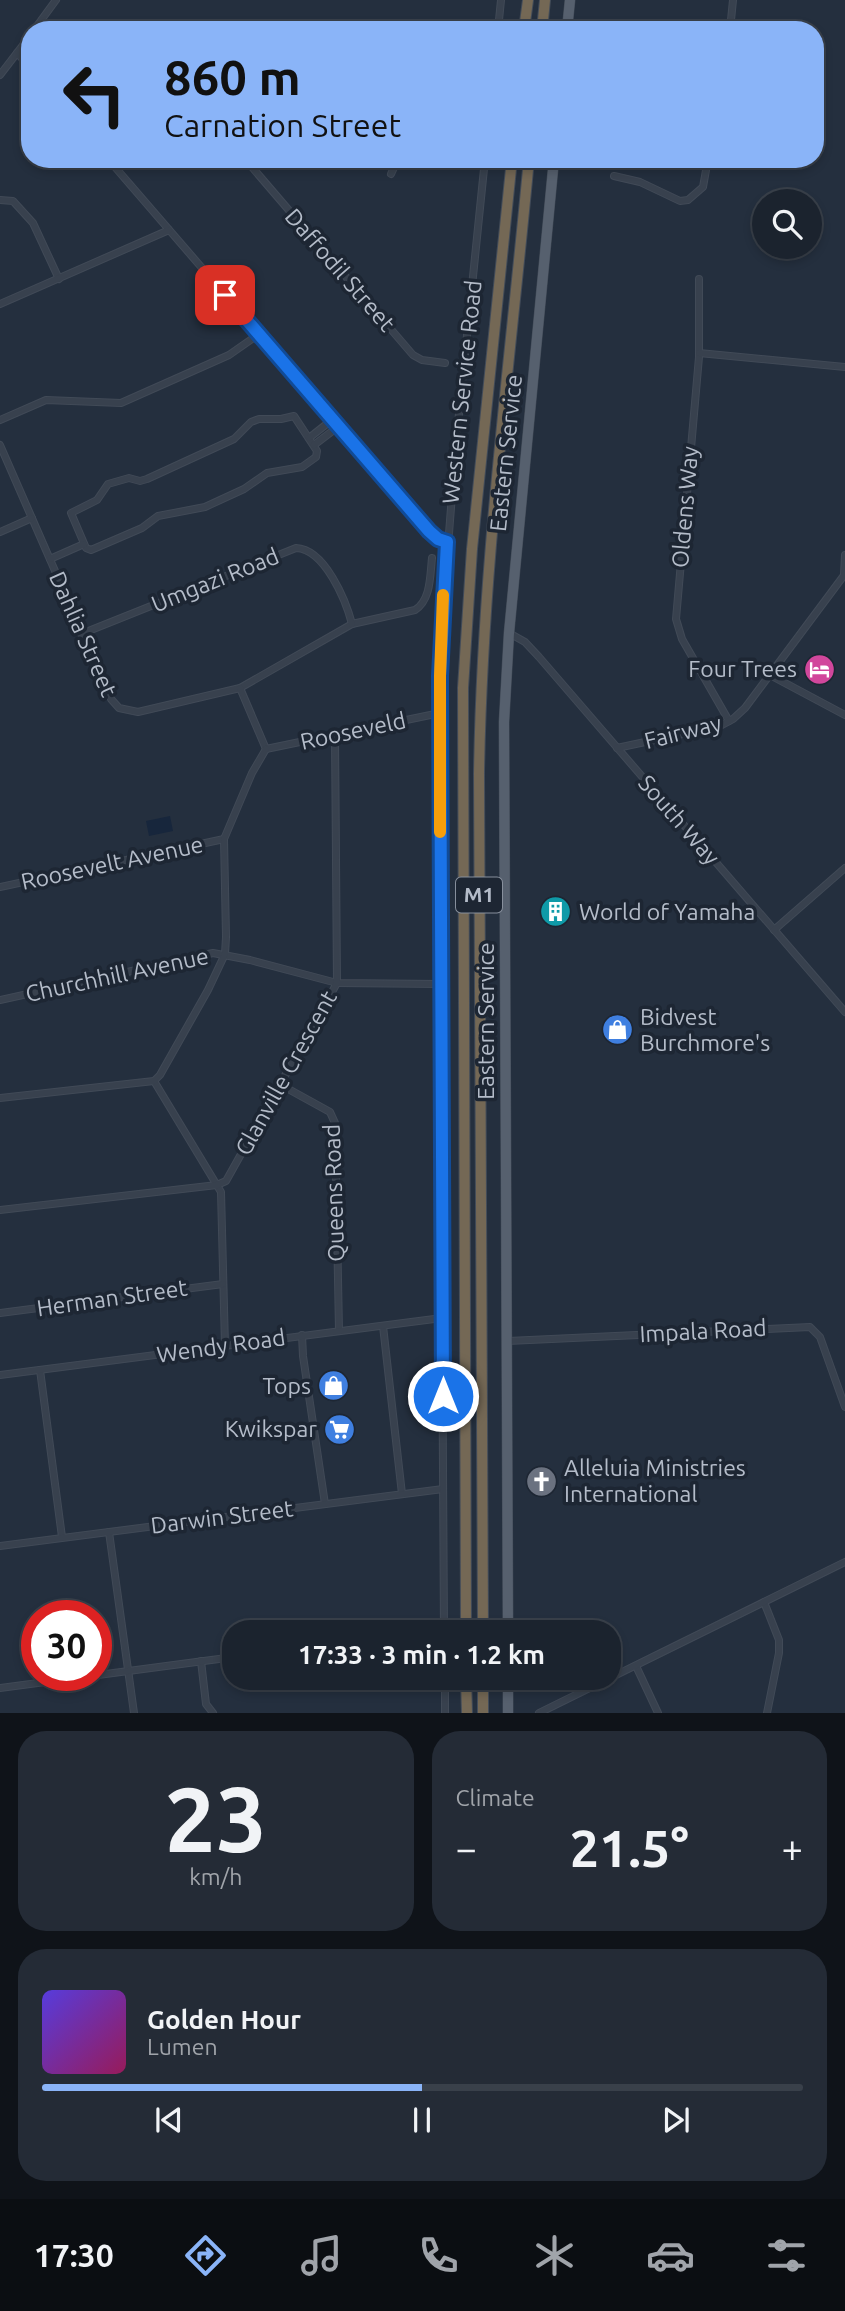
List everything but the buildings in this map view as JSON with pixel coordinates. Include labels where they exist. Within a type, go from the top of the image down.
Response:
[{"type":"highway","points":[[525,21],[528,0]]},
{"type":"highway","points":[[543,21],[545,0]]},
{"type":"highway","name":"M1","points":[[466,1620],[463,688],[471,561],[511,168]]},
{"type":"highway","name":"M1","points":[[483,1620],[479,787],[481,687],[485,607],[528,168]]},
{"type":"highway","points":[[466,1690],[467,1713]]},
{"type":"highway","points":[[483,1690],[483,1713]]},
{"type":"main road","points":[[568,21],[570,0]]},
{"type":"main road","name":"Eastern Service","points":[[508,1620],[504,770],[509,634],[553,168]]},
{"type":"main road","points":[[508,1690],[508,1713]]},
{"type":"street","points":[[41,21],[56,0]]},
{"type":"street","points":[[499,21],[501,0]]},
{"type":"street","points":[[731,21],[733,0]]},
{"type":"street","points":[[0,75],[21,48]]},
{"type":"street","points":[[17,53],[21,58]]},
{"type":"street","points":[[116,168],[429,531],[438,539],[447,542]]},
{"type":"street","name":"Daffodil Street","points":[[253,168],[413,355],[422,360],[445,363]]},
{"type":"street","points":[[391,174],[394,168]]},
{"type":"street","name":"Western Service Road","points":[[444,1620],[440,984],[442,610],[484,168]]},
{"type":"street","points":[[614,176],[640,182],[680,201],[688,201],[703,187],[706,168]]},
{"type":"street","points":[[0,200],[13,201],[29,218],[59,279]]},
{"type":"street","points":[[0,304],[169,230]]},
{"type":"street","name":"Oldens Way","points":[[699,279],[699,353],[676,618],[682,639],[729,722]]},
{"type":"street","points":[[0,420],[46,400],[121,403],[229,355],[259,334]]},
{"type":"street","points":[[699,353],[845,367]]},
{"type":"street","points":[[295,417],[314,445],[317,456],[302,467],[267,472],[244,489],[205,507],[158,516],[142,528],[96,549],[89,550],[84,544],[71,513],[97,500],[108,484],[129,478],[140,481],[147,479],[234,439],[247,424],[260,419],[295,417]]},
{"type":"street","points":[[309,438],[333,419]]},
{"type":"street","points":[[314,445],[339,426]]},
{"type":"street","name":"Dahlia Street","points":[[0,445],[111,699],[125,711],[146,711],[240,688],[352,624],[419,608],[426,598],[432,558]]},
{"type":"street","points":[[0,532],[32,518]]},
{"type":"street","points":[[50,559],[84,544]]},
{"type":"street","name":"Umgazi Road","points":[[81,634],[296,548],[312,552],[329,574],[341,592],[352,624]]},
{"type":"street","points":[[844,575],[845,555]]},
{"type":"street","name":"Fairway","points":[[617,748],[729,722],[745,708],[844,575]]},
{"type":"street","name":"South Way","points":[[509,634],[531,647],[845,1012]]},
{"type":"street","points":[[769,675],[845,715]]},
{"type":"street","points":[[154,1081],[195,1012],[225,954],[224,839],[252,773],[266,749],[240,688]]},
{"type":"street","name":"Rooseveld","points":[[266,749],[440,713]]},
{"type":"street","name":"Glanville Crescent","points":[[217,1185],[229,1177],[337,983],[335,735]]},
{"type":"street","name":"Roosevelt Avenue","points":[[0,887],[224,839]]},
{"type":"street","points":[[774,930],[845,868]]},
{"type":"street","name":"Churchhill Avenue","points":[[0,1000],[200,954],[225,954],[337,983],[440,984]]},
{"type":"street","points":[[0,1098],[154,1081]]},
{"type":"street","points":[[154,1081],[221,1192],[225,1346]]},
{"type":"street","name":"Queens Road","points":[[281,1085],[330,1112],[335,1123],[339,1331]]},
{"type":"street","points":[[0,1210],[217,1185]]},
{"type":"street","name":"Herman Street","points":[[0,1313],[223,1284]]},
{"type":"street","name":"Wendy Road","points":[[0,1375],[442,1318]]},
{"type":"street","points":[[383,1326],[402,1494]]},
{"type":"street","name":"Impala Road","points":[[507,1341],[810,1327],[820,1337],[845,1407]]},
{"type":"street","points":[[302,1335],[325,1504]]},
{"type":"street","points":[[40,1370],[62,1537]]},
{"type":"street","name":"Darwin Street","points":[[0,1546],[443,1489]]},
{"type":"street","points":[[109,1532],[134,1713]]},
{"type":"street","points":[[539,1713],[845,1562]]},
{"type":"street","points":[[764,1602],[778,1636],[779,1646],[767,1713]]},
{"type":"street","points":[[0,1688],[222,1658]]},
{"type":"street","points":[[201,1661],[206,1704],[213,1713]]},
{"type":"street","points":[[636,1665],[658,1713]]},
{"type":"street","points":[[445,1690],[445,1713]]},
{"type":"water","points":[[170,816],[173,831],[149,836],[146,821]]},
{"type":"slow traffic","points":[[440,832],[443,595]]},
{"type":"place","name":"Four Trees","points":[[820,669]]},
{"type":"place","name":"World of Yamaha","points":[[556,912]]},
{"type":"place","name":"Bidvest Burchmore's","points":[[617,1030]]},
{"type":"place","name":"Tops","points":[[334,1386]]},
{"type":"place","name":"Kwikspar","points":[[340,1429]]},
{"type":"place","name":"Alleluia Ministries International","points":[[541,1481]]},
{"type":"route","points":[[225,295],[429,531],[438,539],[447,542],[440,676],[443,1396]]}]
